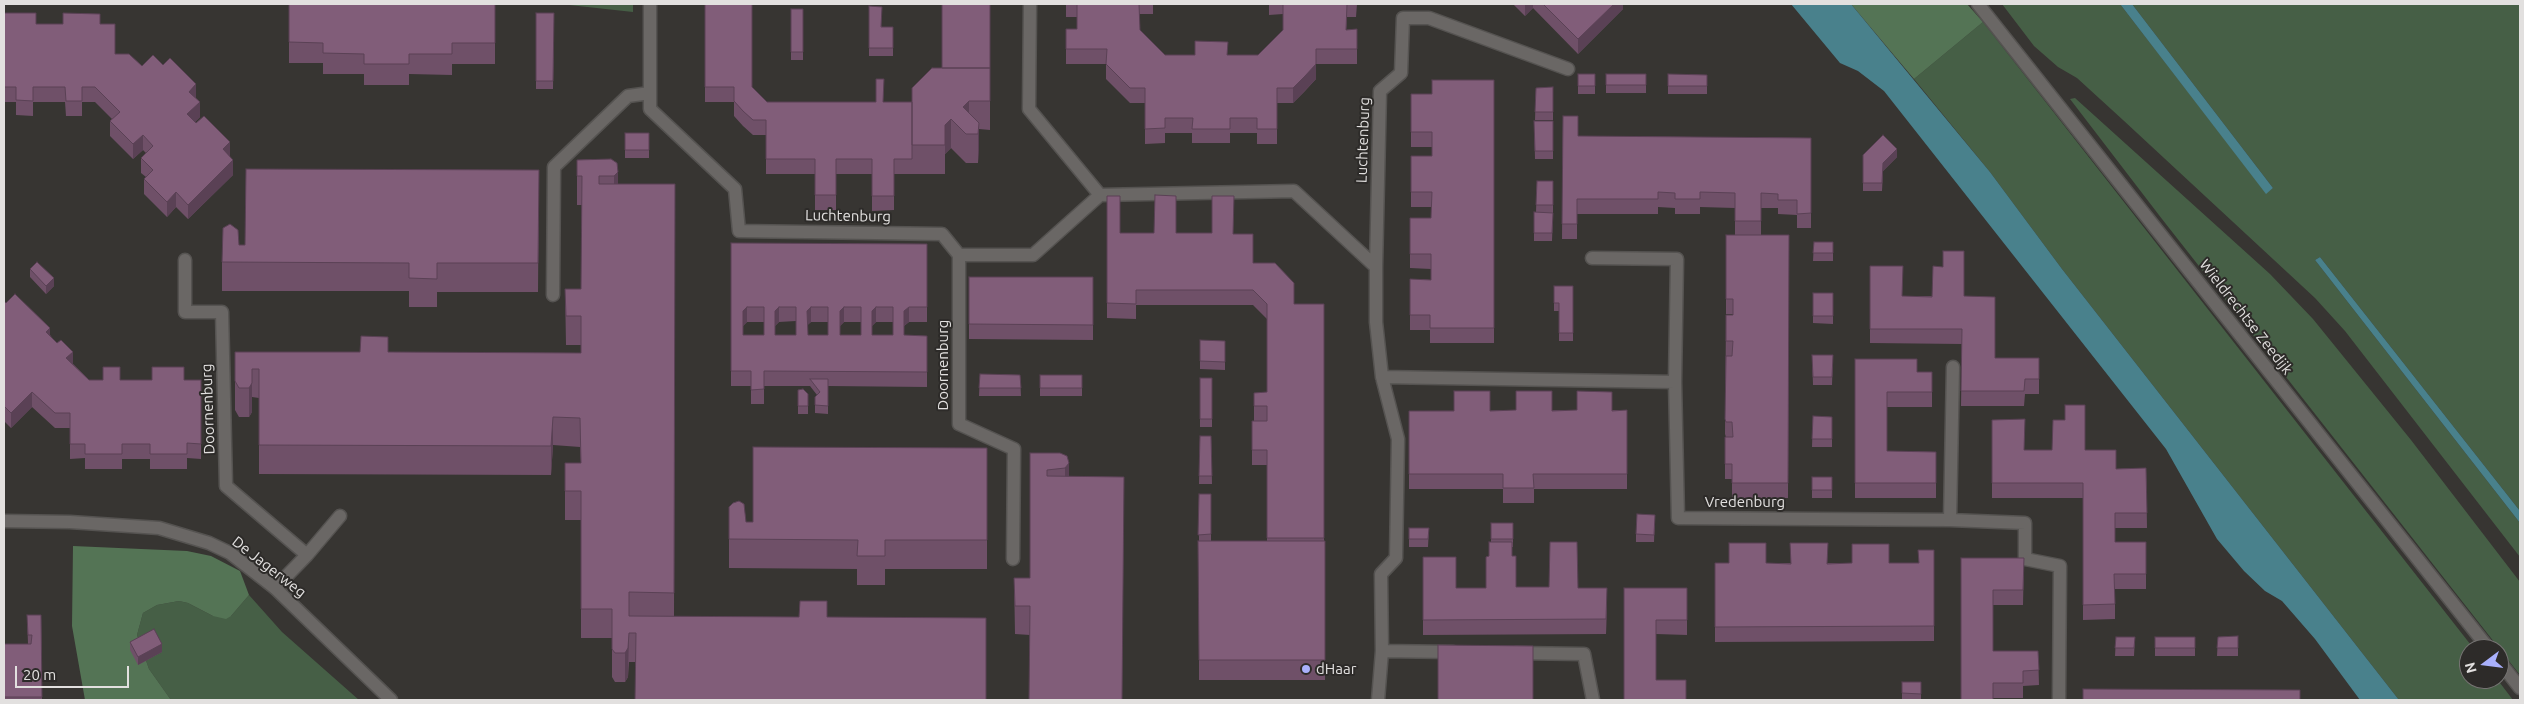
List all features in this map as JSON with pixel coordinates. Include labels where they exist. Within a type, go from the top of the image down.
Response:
[{"type":"street","points":[[553,295],[554,167],[628,96],[650,93],[650,4]]},
{"type":"street","points":[[1030,4],[1029,109],[1100,196]]},
{"type":"street","name":"Wieldrechtse Zeedijk","points":[[1978,4],[2481,639]]},
{"type":"street","name":"Luchtenburg","points":[[1382,651],[1382,574],[1396,558],[1398,439],[1382,377],[1376,322],[1380,91],[1401,73],[1403,18],[1429,18],[1568,69]]},
{"type":"street","name":"Luchtenburg","points":[[650,93],[650,110],[735,189],[739,231],[942,234],[959,255]]},
{"type":"street","points":[[959,255],[1033,255],[1100,196],[1294,191],[1376,267]]},
{"type":"street","name":"Doornenburg","points":[[959,255],[959,424],[1014,449],[1012,559]]},
{"type":"street","name":"Vredenburg","points":[[1592,258],[1677,259],[1675,382],[1678,518],[1950,520],[2025,524],[2025,559],[2060,566],[2060,700]]},
{"type":"street","name":"Doornenburg","points":[[185,260],[185,312],[222,312],[226,486],[307,555]]},
{"type":"street","points":[[1950,520],[1953,367]]},
{"type":"street","points":[[1382,377],[1675,382]]},
{"type":"street","points":[[275,588],[307,555],[340,516]]},
{"type":"street","name":"De Jagerweg","points":[[4,521],[70,522],[159,528],[191,536],[230,553],[275,588],[392,700]]},
{"type":"street","points":[[1378,700],[1382,651],[1468,652]]},
{"type":"street","points":[[1507,653],[1584,654],[1593,700]]},
{"type":"street","points":[[2509,674],[2520,688]]},
{"type":"green space","points":[[560,4],[633,4],[633,12]]},
{"type":"green space","points":[[1851,4],[1967,4],[1983,22],[1914,79]]},
{"type":"green space","points":[[2002,4],[2120,4],[2266,193],[2273,188],[2132,4],[2520,4],[2520,511],[2320,257],[2315,260],[2520,523],[2520,557],[2345,331],[2315,298],[2077,78],[2058,67],[2034,46]]},
{"type":"green space","points":[[1983,22],[2466,639],[2459,639],[2459,689],[2505,689],[2513,700],[2399,700],[2062,269],[1990,172],[1914,79]]},
{"type":"green space","points":[[2075,98],[2270,274],[2313,319],[2411,440],[2520,582],[2520,675],[2509,661],[2509,639],[2492,639],[2070,99]]},
{"type":"green space","points":[[73,546],[187,551],[211,556],[240,571],[249,595],[231,616],[226,619],[213,616],[188,603],[179,601],[157,605],[143,613],[137,635],[149,669],[171,700],[85,700],[72,626]]},
{"type":"green space","points":[[249,595],[282,632],[359,700],[171,700],[149,669],[137,635],[143,613],[157,605],[179,601],[188,603],[213,616],[231,616]]},
{"type":"water","points":[[1791,4],[1851,4],[1990,172],[2062,269],[2399,700],[2360,700],[2315,639],[2282,601],[2265,591],[2244,571],[2217,539],[2166,449],[1884,91],[1858,71],[1840,63]]},
{"type":"water","points":[[2120,4],[2132,4],[2273,188],[2266,194]]},
{"type":"water","points":[[2320,257],[2520,511],[2520,523],[2315,260]]},
{"type":"building","points":[[289,4],[495,4],[495,43],[452,43],[452,54],[409,54],[409,64],[364,64],[364,54],[323,53],[323,43],[289,42]]},
{"type":"building","points":[[705,4],[752,4],[752,87],[767,102],[876,102],[876,79],[884,79],[883,102],[912,102],[912,159],[894,159],[894,196],[872,196],[872,159],[836,159],[836,195],[815,195],[815,159],[766,159],[766,120],[753,120],[743,111],[734,101],[734,87],[705,87]]},
{"type":"building","points":[[942,4],[990,4],[990,68],[942,68]]},
{"type":"building","points":[[1077,4],[1139,4],[1140,30],[1165,55],[1195,55],[1195,41],[1228,42],[1227,55],[1258,55],[1283,30],[1283,4],[1347,4],[1346,30],[1357,29],[1357,49],[1316,49],[1316,64],[1293,88],[1277,88],[1277,129],[1257,129],[1257,118],[1230,118],[1230,129],[1192,129],[1193,118],[1165,118],[1165,128],[1145,129],[1145,88],[1130,88],[1106,64],[1107,49],[1066,49],[1066,29],[1077,29]]},
{"type":"building","points":[[1543,4],[1614,4],[1578,39]]},
{"type":"building","points":[[869,6],[882,7],[881,27],[893,27],[893,48],[869,48]]},
{"type":"building","points":[[791,9],[803,9],[803,52],[791,52]]},
{"type":"building","points":[[4,13],[36,13],[36,24],[63,24],[63,13],[100,14],[100,24],[115,24],[115,54],[129,54],[142,66],[153,55],[163,65],[170,58],[196,84],[189,92],[200,102],[187,114],[196,123],[204,116],[230,142],[223,149],[233,160],[188,205],[176,192],[167,202],[144,179],[153,170],[141,158],[153,146],[143,135],[133,144],[110,121],[120,112],[95,87],[82,87],[82,101],[66,101],[65,87],[33,87],[33,101],[16,100],[16,87],[4,87]]},
{"type":"building","points":[[536,13],[554,13],[553,81],[536,81]]},
{"type":"building","points":[[932,68],[990,68],[990,101],[969,101],[963,107],[979,123],[978,134],[966,134],[951,119],[945,125],[945,145],[912,145],[912,88]]},
{"type":"building","points":[[1578,74],[1595,74],[1595,86],[1578,86]]},
{"type":"building","points":[[1606,74],[1646,74],[1646,85],[1606,85]]},
{"type":"building","points":[[1668,74],[1707,75],[1707,86],[1668,86]]},
{"type":"building","points":[[1432,80],[1494,80],[1494,328],[1430,328],[1430,315],[1410,315],[1410,279],[1431,280],[1431,254],[1410,254],[1410,218],[1431,218],[1432,192],[1411,192],[1411,156],[1432,156],[1432,132],[1411,132],[1411,94],[1432,94]]},
{"type":"building","points":[[1553,87],[1553,112],[1535,112],[1536,88]]},
{"type":"building","points":[[1563,116],[1578,116],[1578,136],[1811,138],[1811,213],[1797,214],[1797,200],[1778,200],[1778,194],[1761,193],[1761,221],[1735,221],[1735,193],[1700,192],[1700,199],[1675,199],[1675,193],[1658,192],[1658,199],[1577,199],[1577,224],[1562,224]]},
{"type":"building","points":[[1534,121],[1553,121],[1553,151],[1535,151]]},
{"type":"building","points":[[625,133],[649,133],[649,150],[625,150]]},
{"type":"building","points":[[1883,135],[1897,149],[1883,163],[1882,183],[1863,183],[1863,155]]},
{"type":"building","points":[[611,159],[617,163],[618,172],[614,176],[599,176],[599,184],[675,184],[674,593],[629,592],[629,616],[799,617],[800,601],[827,601],[827,617],[986,618],[986,700],[635,700],[636,633],[629,633],[628,648],[625,653],[615,653],[612,649],[612,609],[581,609],[581,491],[565,491],[565,463],[581,463],[580,418],[553,417],[551,446],[259,445],[259,369],[252,369],[252,383],[249,388],[239,388],[235,381],[235,352],[360,352],[361,336],[388,337],[388,352],[581,353],[581,316],[566,316],[565,289],[581,289],[582,176],[577,176],[577,160]]},
{"type":"building","points":[[246,169],[539,170],[538,263],[437,263],[437,279],[409,278],[409,263],[222,262],[223,228],[230,224],[238,230],[239,245],[245,245]]},
{"type":"building","points":[[1537,181],[1553,181],[1553,205],[1536,205]]},
{"type":"building","points":[[1155,195],[1176,196],[1176,233],[1212,233],[1212,196],[1234,196],[1233,234],[1253,234],[1253,263],[1275,263],[1294,283],[1294,304],[1324,304],[1324,538],[1267,538],[1267,450],[1252,450],[1252,421],[1267,421],[1267,406],[1254,406],[1254,393],[1267,392],[1267,304],[1253,290],[1136,290],[1136,304],[1107,303],[1107,196],[1120,196],[1120,233],[1154,233]]},
{"type":"building","points":[[1534,212],[1553,213],[1552,233],[1534,233]]},
{"type":"building","points":[[1726,235],[1789,235],[1788,483],[1732,483],[1732,464],[1725,464],[1725,437],[1733,437],[1732,422],[1726,422],[1725,419],[1726,356],[1732,356],[1733,341],[1726,341],[1726,315],[1733,315],[1733,299],[1726,299]]},
{"type":"building","points":[[1814,242],[1833,242],[1833,253],[1813,253]]},
{"type":"building","points":[[731,243],[927,244],[927,307],[909,307],[904,311],[904,335],[927,336],[927,372],[764,371],[764,389],[751,390],[751,371],[731,371]],"holes":[[[747,307],[764,307],[764,335],[743,335],[743,311]],[[779,307],[796,307],[796,335],[775,335],[775,311]],[[811,307],[828,307],[828,335],[808,335],[807,311]],[[844,307],[861,307],[861,335],[840,335],[840,311]],[[876,307],[893,307],[893,335],[872,335],[872,311]]]},
{"type":"building","points":[[1943,251],[1964,251],[1964,296],[1995,297],[1995,358],[2039,358],[2039,379],[2025,379],[2024,391],[1961,391],[1962,329],[1870,329],[1870,266],[1903,266],[1902,296],[1932,297],[1933,266],[1943,267]]},
{"type":"building","points":[[37,262],[54,278],[46,286],[30,269]]},
{"type":"building","points":[[969,277],[1093,277],[1093,325],[969,324]]},
{"type":"building","points":[[1554,286],[1573,286],[1573,333],[1559,333],[1559,303],[1554,303]]},
{"type":"building","points":[[1813,293],[1833,293],[1833,316],[1813,316]]},
{"type":"building","points":[[15,294],[50,328],[46,332],[57,343],[61,340],[73,352],[66,358],[89,380],[103,380],[103,367],[120,367],[120,380],[152,380],[152,367],[184,367],[184,380],[201,380],[201,444],[187,443],[187,454],[150,454],[150,444],[122,444],[122,454],[85,454],[85,444],[70,444],[70,413],[55,413],[32,392],[11,413],[4,406],[4,301],[6,303]]},
{"type":"building","points":[[1200,340],[1225,341],[1225,362],[1200,361]]},
{"type":"building","points":[[1812,355],[1833,355],[1832,377],[1813,377]]},
{"type":"building","points":[[1855,359],[1917,359],[1917,372],[1932,372],[1932,392],[1887,392],[1887,451],[1936,452],[1936,483],[1855,483]]},
{"type":"building","points":[[980,374],[1020,375],[1021,388],[979,388]]},
{"type":"building","points":[[1040,375],[1082,375],[1082,388],[1040,388]]},
{"type":"building","points":[[1200,378],[1212,378],[1212,419],[1200,419]]},
{"type":"building","points":[[810,379],[828,379],[828,406],[815,405],[815,397],[820,392]]},
{"type":"building","points":[[803,389],[808,394],[808,406],[798,406],[798,390]]},
{"type":"building","points":[[1454,391],[1490,391],[1490,411],[1516,410],[1516,391],[1552,391],[1552,411],[1577,410],[1577,391],[1612,392],[1612,411],[1627,410],[1627,474],[1533,474],[1534,488],[1503,488],[1503,474],[1409,474],[1409,411],[1454,411]]},
{"type":"building","points":[[2065,405],[2085,405],[2085,450],[2116,450],[2116,469],[2146,468],[2147,513],[2115,513],[2115,542],[2146,542],[2146,574],[2114,574],[2115,604],[2083,605],[2083,483],[1992,483],[1992,420],[2025,419],[2024,450],[2052,450],[2053,420],[2065,420]]},
{"type":"building","points":[[1813,416],[1832,417],[1832,439],[1812,439]]},
{"type":"building","points":[[1200,436],[1211,436],[1212,476],[1199,476]]},
{"type":"building","points":[[753,447],[987,448],[987,540],[885,540],[885,556],[857,556],[858,540],[729,539],[729,507],[733,503],[739,501],[744,504],[746,522],[753,522]]},
{"type":"building","points":[[1030,453],[1060,453],[1067,456],[1069,463],[1065,468],[1047,470],[1047,476],[1124,477],[1122,700],[1029,700],[1030,606],[1015,606],[1014,578],[1030,578]]},
{"type":"building","points":[[1812,477],[1832,477],[1832,490],[1812,490]]},
{"type":"building","points":[[1199,494],[1211,494],[1211,534],[1198,535]]},
{"type":"building","points":[[1637,514],[1655,515],[1654,535],[1636,534]]},
{"type":"building","points":[[1491,523],[1513,523],[1513,539],[1491,539]]},
{"type":"building","points":[[1409,528],[1429,528],[1428,539],[1409,539]]},
{"type":"building","points":[[1198,541],[1325,541],[1325,660],[1199,660]]},
{"type":"building","points":[[1489,542],[1512,542],[1512,556],[1516,556],[1516,587],[1549,587],[1550,542],[1577,542],[1578,588],[1607,588],[1606,619],[1423,620],[1423,557],[1456,557],[1456,588],[1486,588],[1486,557],[1489,556]]},
{"type":"building","points":[[1729,543],[1766,543],[1766,563],[1791,564],[1790,543],[1828,543],[1827,564],[1852,563],[1852,544],[1889,544],[1889,563],[1919,563],[1918,550],[1934,550],[1934,626],[1715,627],[1715,563],[1729,563]]},
{"type":"building","points":[[1961,558],[2024,558],[2023,590],[1993,590],[1993,651],[2038,651],[2039,670],[2023,671],[2023,683],[1993,683],[1993,700],[1961,700]]},
{"type":"building","points":[[1624,588],[1687,588],[1687,620],[1656,620],[1656,680],[1686,680],[1686,700],[1624,700]]},
{"type":"building","points":[[27,615],[41,615],[42,697],[4,697],[4,644],[31,644],[32,635],[28,635]]},
{"type":"building","points":[[154,629],[162,644],[138,657],[130,642]]},
{"type":"building","points":[[2238,636],[2238,648],[2217,648],[2218,637]]},
{"type":"building","points":[[2116,637],[2135,637],[2134,648],[2115,648]]},
{"type":"building","points":[[2155,637],[2195,637],[2195,648],[2155,648]]},
{"type":"building","points":[[1438,645],[1533,646],[1533,700],[1438,700]]},
{"type":"building","points":[[1902,682],[1921,682],[1921,694],[1902,693]]},
{"type":"building","points":[[2083,689],[2300,690],[2300,700],[2083,700]]},
{"type":"place","name":"dHaar","points":[[1306,669]]}]
